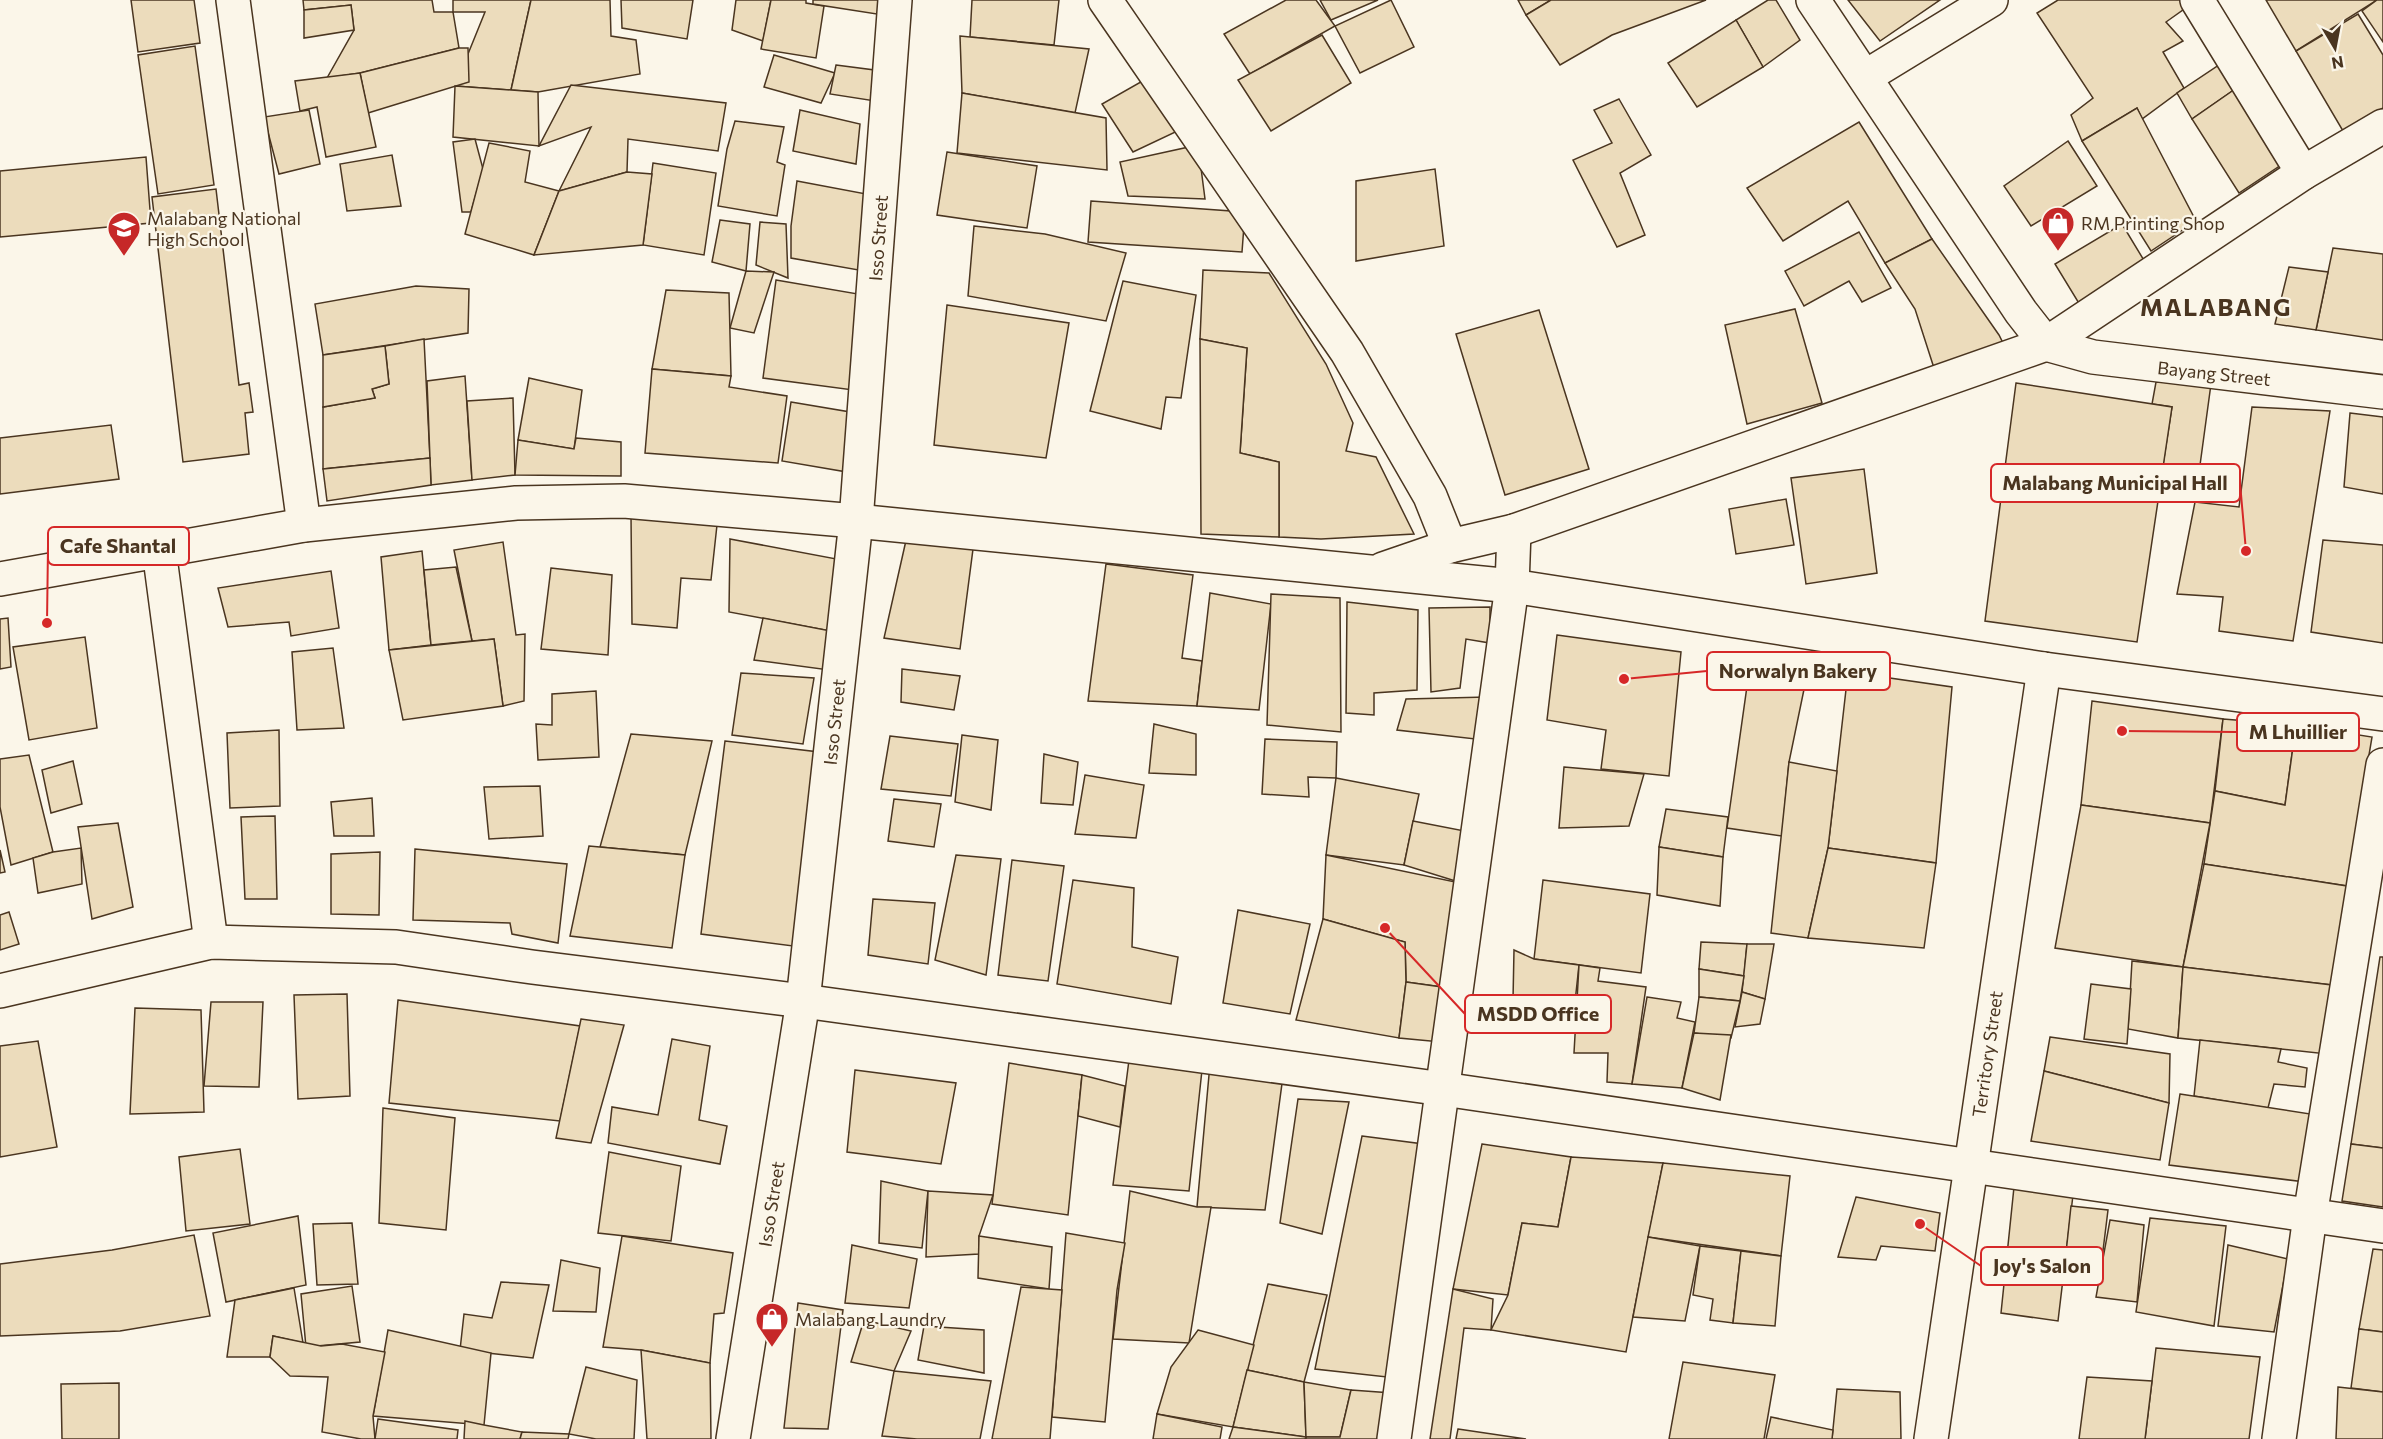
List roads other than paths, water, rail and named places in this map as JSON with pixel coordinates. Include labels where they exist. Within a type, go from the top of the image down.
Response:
[{"type":"street","points":[[233,0],[304,525]]},
{"type":"street","name":"Isso Street","points":[[733,1439],[803,1001],[856,521],[895,0]]},
{"type":"street","points":[[1105,0],[1347,352],[1430,496],[1450,546]]},
{"type":"street","points":[[1813,0],[2021,312],[2046,344]]},
{"type":"street","points":[[1865,77],[1991,0]]},
{"type":"street","points":[[2197,0],[2303,172]]},
{"type":"street","points":[[1373,572],[1450,546],[1514,531],[2046,344],[2303,172],[2383,126]]},
{"type":"street","name":"Bayang Street","points":[[2046,344],[2092,357],[2134,364],[2383,392]]},
{"type":"street","points":[[0,579],[304,525],[516,503],[624,501],[856,521],[1512,586],[2044,669],[2383,714]]},
{"type":"street","points":[[1394,1439],[1512,586],[1514,531]]},
{"type":"street","points":[[159,550],[211,942]]},
{"type":"street","name":"Territory Street","points":[[1931,1439],[2044,669]]},
{"type":"street","points":[[2279,1439],[2310,1216],[2383,765]]},
{"type":"street","points":[[0,991],[211,942],[396,946],[532,967],[803,1001],[1443,1089],[2383,1226]]},
{"type":"place","name":"RM Printing Shop","points":[[2058,252]]},
{"type":"place","name":"Malabang National High School","points":[[124,257]]},
{"type":"place","name":"Malabang Municipal Hall","points":[[2246,551]]},
{"type":"place","name":"Cafe Shantal","points":[[47,623]]},
{"type":"place","name":"Norwalyn Bakery","points":[[1624,679]]},
{"type":"place","name":"M Lhuillier","points":[[2122,731]]},
{"type":"place","name":"MSDD Office","points":[[1385,928]]},
{"type":"place","name":"Joy's Salon","points":[[1920,1224]]},
{"type":"place","name":"Malabang Laundry","points":[[772,1348]]},
{"type":"district","name":"MALABANG","points":[[2216,306]]}]
